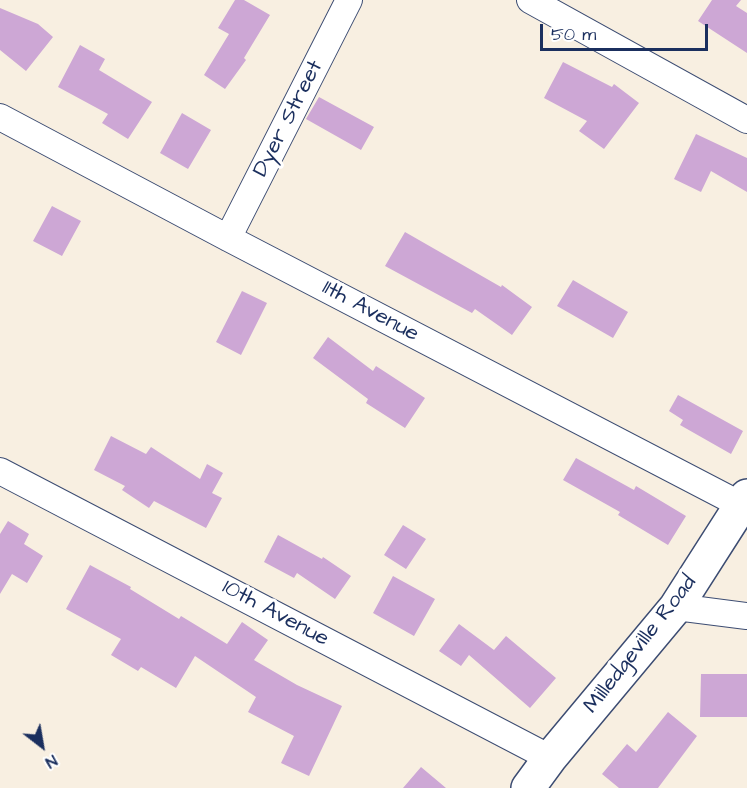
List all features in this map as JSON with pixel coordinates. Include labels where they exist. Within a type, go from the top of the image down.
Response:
[{"type":"main road","name":"Milledgeville Road","points":[[528,788],[550,758],[676,607],[744,501]]},
{"type":"street","name":"Dyer Street","points":[[228,238],[349,0]]},
{"type":"street","points":[[530,0],[747,120]]},
{"type":"street","name":"11th Avenue","points":[[0,117],[228,238],[744,501]]},
{"type":"street","name":"10th Avenue","points":[[0,471],[550,758]]},
{"type":"street","points":[[676,607],[747,616]]},
{"type":"building","points":[[235,0],[244,0],[270,15],[244,58],[246,60],[225,89],[204,75],[229,34],[218,28]]},
{"type":"building","points":[[712,0],[741,0],[736,6],[747,13],[747,53],[698,21]]},
{"type":"building","points":[[0,8],[38,24],[53,37],[26,71],[0,50]]},
{"type":"building","points":[[80,45],[105,59],[99,70],[152,102],[128,139],[102,123],[108,114],[58,87]]},
{"type":"building","points":[[563,62],[612,87],[614,84],[639,103],[604,149],[579,131],[587,121],[544,98]]},
{"type":"building","points":[[319,97],[374,127],[361,150],[306,119]]},
{"type":"building","points":[[182,113],[211,130],[188,169],[160,153]]},
{"type":"building","points":[[696,134],[747,158],[747,192],[711,171],[701,192],[674,179]]},
{"type":"building","points":[[52,206],[81,221],[62,256],[33,241]]},
{"type":"building","points":[[405,232],[501,287],[502,285],[532,307],[512,335],[475,309],[472,313],[385,266]]},
{"type":"building","points":[[573,280],[628,312],[613,338],[557,306]]},
{"type":"building","points":[[242,291],[267,303],[241,355],[216,342]]},
{"type":"building","points":[[328,337],[373,371],[376,366],[425,398],[405,428],[366,403],[368,399],[313,358]]},
{"type":"building","points":[[678,395],[743,431],[731,454],[680,425],[683,420],[669,411]]},
{"type":"building","points":[[111,436],[146,454],[151,447],[200,479],[207,464],[223,473],[212,493],[222,498],[206,528],[154,501],[149,508],[122,490],[125,486],[94,470]]},
{"type":"building","points":[[576,458],[634,490],[636,486],[686,516],[668,545],[618,515],[620,512],[563,480]]},
{"type":"building","points":[[8,521],[29,534],[24,544],[43,556],[27,583],[12,574],[0,594],[0,534]]},
{"type":"building","points":[[403,525],[426,539],[406,569],[384,555]]},
{"type":"building","points":[[278,535],[322,559],[323,557],[351,576],[335,599],[297,573],[294,578],[264,562]]},
{"type":"building","points":[[90,565],[131,587],[130,589],[179,619],[181,616],[227,644],[242,622],[268,640],[254,660],[297,685],[342,706],[309,776],[281,763],[294,736],[248,712],[256,697],[195,656],[176,688],[141,667],[138,671],[111,655],[121,639],[66,609]]},
{"type":"building","points":[[393,576],[435,599],[414,636],[373,613]]},
{"type":"building","points":[[459,624],[494,650],[506,636],[556,678],[530,708],[469,655],[461,666],[439,651]]},
{"type":"building","points":[[701,674],[747,674],[747,717],[700,717]]},
{"type":"building","points":[[668,712],[697,736],[658,788],[619,788],[602,774],[627,744],[636,752]]},
{"type":"building","points":[[421,767],[446,788],[403,788]]}]
